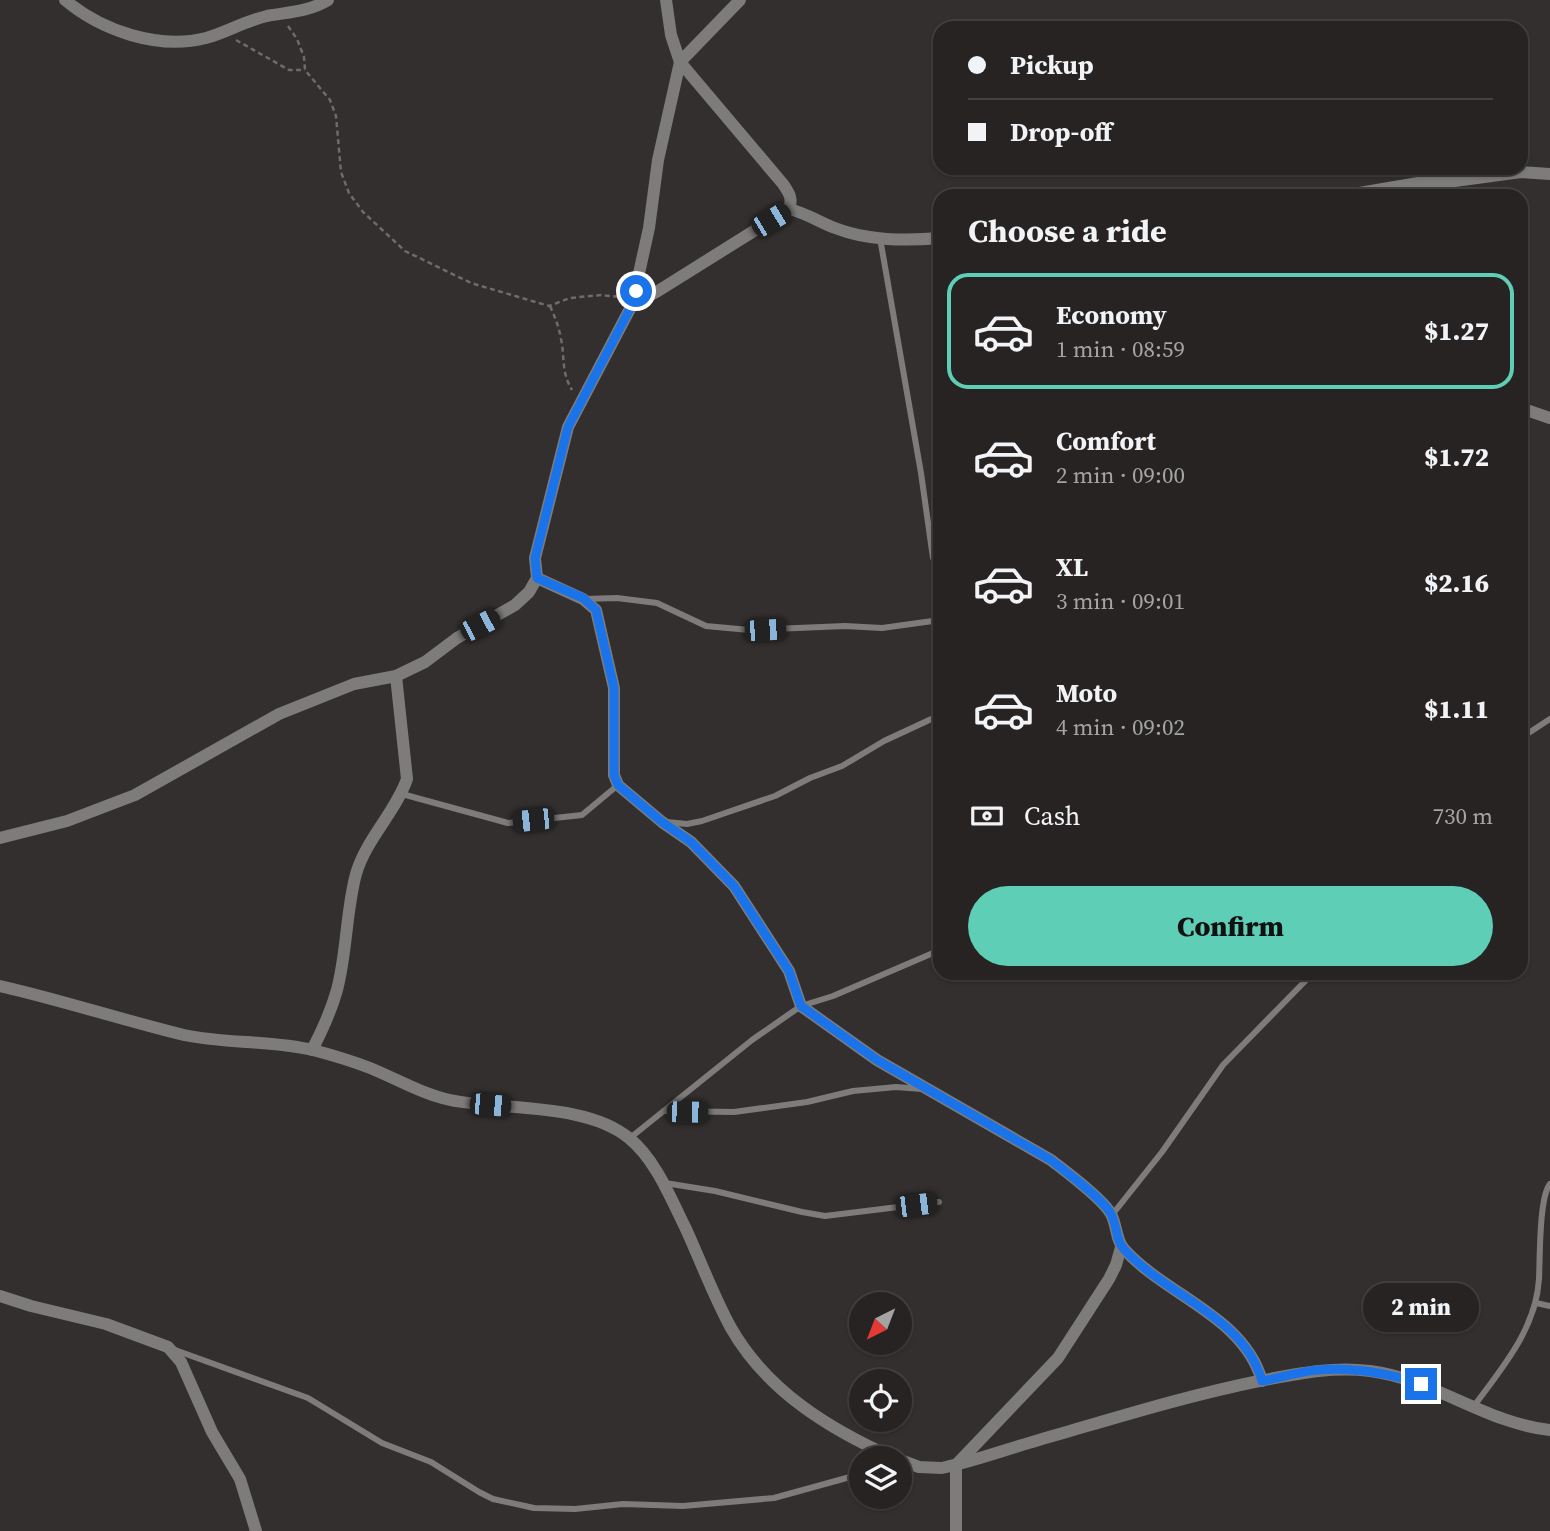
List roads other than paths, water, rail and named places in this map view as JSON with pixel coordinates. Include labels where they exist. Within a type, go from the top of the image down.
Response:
[{"type":"street","points":[[65,0],[99,23],[122,33],[193,40],[209,38],[267,16],[313,8],[328,0]]},
{"type":"street","points":[[666,0],[671,35],[680,62],[783,184],[790,195],[789,209]]},
{"type":"street","points":[[0,838],[66,821],[135,795],[279,714],[354,684],[396,676],[425,662],[457,638],[515,605],[528,592],[537,578],[535,558],[568,427],[632,305],[649,228],[658,160],[680,62],[740,0]]},
{"type":"street","points":[[1528,172],[1550,174]]},
{"type":"street","points":[[1383,189],[1499,175]]},
{"type":"street","points":[[632,305],[789,209],[856,235],[899,241],[933,239]]},
{"type":"street","points":[[1528,410],[1550,418]]},
{"type":"street","points":[[537,578],[583,598],[596,610],[614,688],[614,775],[618,785],[691,842],[734,886],[789,971],[801,1006],[850,1043],[1051,1160],[1070,1174],[1112,1215],[1121,1247],[1109,1279],[1058,1359],[956,1465],[956,1531]]},
{"type":"street","points":[[312,1050],[337,990],[356,874],[364,854],[402,794],[407,779],[396,676]]},
{"type":"street","points":[[0,986],[54,998],[186,1035],[312,1050],[368,1068],[428,1094],[475,1104],[559,1112],[611,1125],[630,1138],[647,1157],[732,1328],[755,1363],[776,1386],[798,1404],[871,1446]]},
{"type":"street","points":[[1121,1247],[1152,1274],[1240,1340],[1257,1365],[1262,1381]]},
{"type":"street","points":[[0,1296],[13,1302],[106,1324],[168,1347],[181,1362],[212,1432],[240,1479],[256,1531]]},
{"type":"street","points":[[912,1464],[942,1468],[956,1465],[1210,1391],[1317,1370],[1367,1371],[1395,1375],[1472,1408],[1527,1427],[1550,1430]]},
{"type":"lane","points":[[880,238],[933,558]]},
{"type":"lane","points":[[583,598],[617,598],[657,603],[706,626],[749,630],[845,626],[882,628],[933,621]]},
{"type":"lane","points":[[662,822],[687,824],[702,821],[775,796],[810,778],[842,766],[884,741],[933,718]]},
{"type":"lane","points":[[1528,733],[1550,719]]},
{"type":"lane","points":[[402,794],[508,823],[582,815],[618,785]]},
{"type":"lane","points":[[630,1138],[752,1040],[801,1006],[833,996],[933,953]]},
{"type":"lane","points":[[1112,1215],[1162,1152],[1223,1065],[1306,980]]},
{"type":"lane","points":[[664,1111],[733,1112],[807,1102],[853,1091],[896,1087],[925,1089]]},
{"type":"lane","points":[[662,1183],[715,1191],[825,1216],[939,1202]]},
{"type":"lane","points":[[1472,1408],[1531,1320],[1538,1294],[1542,1199],[1550,1184]]},
{"type":"lane","points":[[1536,1303],[1550,1306]]},
{"type":"lane","points":[[168,1347],[308,1398],[382,1443],[431,1462],[478,1492],[494,1499],[534,1508],[575,1509],[623,1504],[683,1506],[774,1498],[849,1477]]}]
